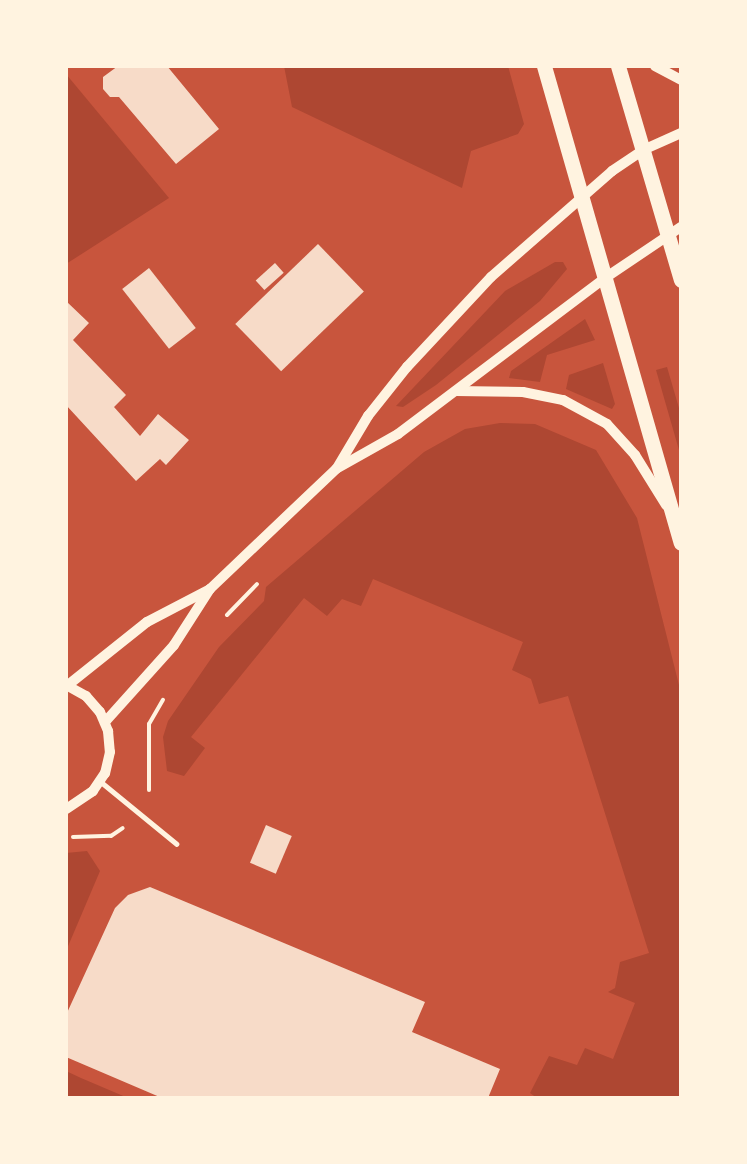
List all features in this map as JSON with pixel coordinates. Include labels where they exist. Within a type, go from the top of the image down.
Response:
[{"type":"main road","points":[[544,66],[681,543]]},
{"type":"main road","points":[[618,66],[643,150],[675,231],[681,280]]},
{"type":"street","points":[[654,66],[681,80]]},
{"type":"street","points":[[336,469],[368,416],[406,367],[492,277],[581,195],[643,150],[681,133]]},
{"type":"street","points":[[105,722],[174,645],[210,589],[336,469],[398,434],[605,278],[675,231]]},
{"type":"street","points":[[456,391],[523,392],[563,400],[607,424],[635,455],[674,518]]},
{"type":"street","points":[[66,809],[93,791],[110,752],[105,722],[86,696],[67,685],[147,622],[210,589]]},
{"type":"lane","points":[[99,781],[177,844]]},
{"type":"path","points":[[223,619],[260,581]]},
{"type":"path","points":[[144,801],[150,779],[149,724],[168,692]]},
{"type":"path","points":[[66,837],[111,836],[125,826]]},
{"type":"shaded area","points":[[284,66],[508,66],[524,124],[518,134],[471,151],[462,188],[292,107]]},
{"type":"shaded area","points":[[66,74],[169,198],[66,264]]},
{"type":"shaded area","points":[[555,262],[563,262],[567,269],[540,301],[436,385],[403,407],[396,406],[505,291]]},
{"type":"shaded area","points":[[585,319],[595,340],[547,355],[540,382],[509,378],[511,371]]},
{"type":"shaded area","points":[[603,363],[615,404],[612,409],[566,389],[569,375]]},
{"type":"shaded area","points":[[667,367],[681,415],[681,457],[656,370]]},
{"type":"shaded area","points":[[500,423],[535,424],[596,450],[637,518],[681,693],[681,1098],[537,1098],[530,1093],[549,1056],[577,1065],[585,1048],[613,1059],[635,1003],[608,992],[615,988],[620,962],[649,953],[568,696],[539,704],[531,679],[512,670],[523,642],[373,579],[361,606],[342,599],[327,616],[304,598],[191,737],[205,748],[184,776],[167,771],[163,737],[168,721],[219,647],[264,601],[266,587],[424,452],[465,429]]},
{"type":"shaded area","points":[[87,851],[100,871],[66,951],[66,853]]},
{"type":"shaded area","points":[[66,1071],[81,1078],[128,1098],[66,1098]]},
{"type":"building","points":[[118,66],[167,66],[219,129],[176,164],[119,97],[110,97],[103,89],[103,77]]},
{"type":"building","points":[[318,244],[364,291],[281,371],[235,324]]},
{"type":"building","points":[[275,263],[284,273],[264,290],[256,280]]},
{"type":"building","points":[[149,268],[196,328],[169,349],[122,289]]},
{"type":"building","points":[[66,301],[89,323],[73,340],[126,395],[114,407],[140,436],[158,414],[189,440],[166,465],[160,459],[136,481],[66,405]]},
{"type":"building","points":[[266,825],[292,836],[276,874],[250,863]]},
{"type":"building","points":[[150,887],[425,1002],[412,1032],[500,1069],[488,1098],[162,1098],[66,1057],[66,1015],[115,908],[128,895]]}]
